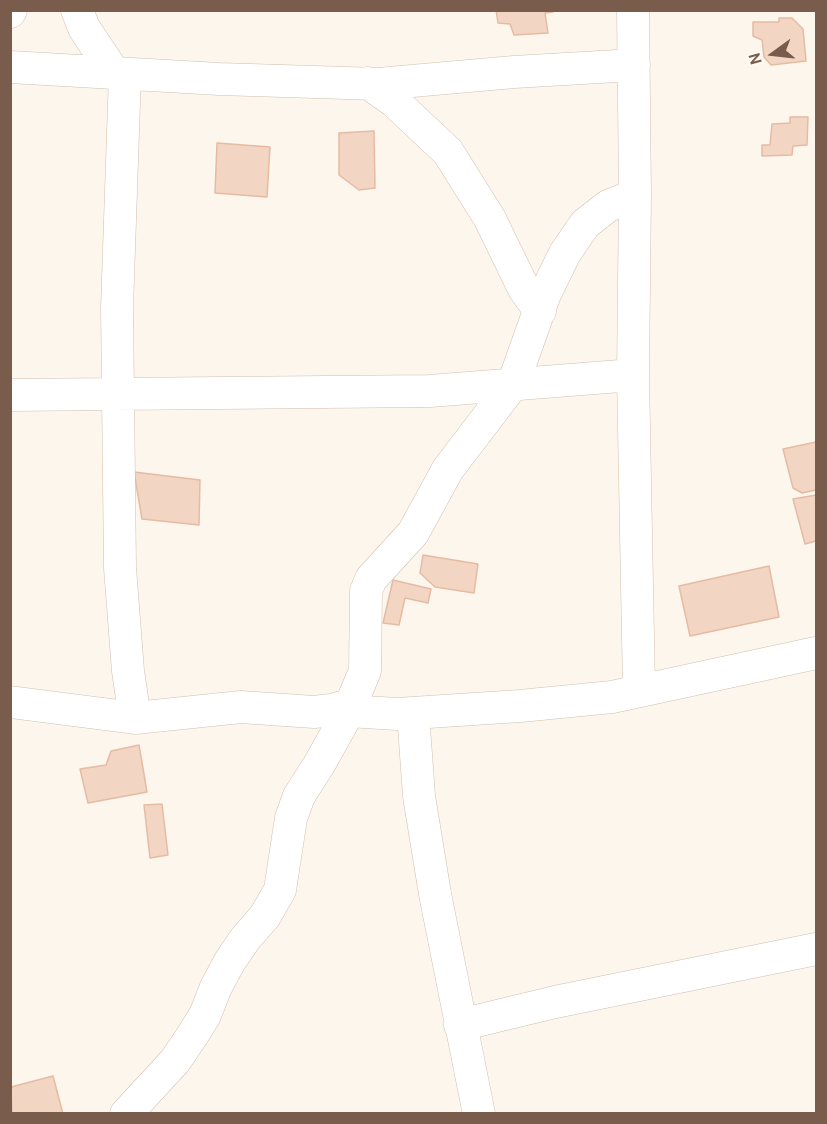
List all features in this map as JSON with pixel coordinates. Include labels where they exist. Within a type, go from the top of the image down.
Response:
[{"type":"street","points":[[77,10],[84,28],[119,74],[117,393],[120,568],[128,671],[135,718]]},
{"type":"street","points":[[633,10],[635,195],[633,375],[639,690]]},
{"type":"street","points":[[10,68],[368,83],[634,65]]},
{"type":"street","points":[[368,83],[395,102],[448,152],[490,219],[524,289],[540,311]]},
{"type":"street","points":[[126,1113],[175,1060],[192,1036],[205,1015],[230,961],[265,916],[280,890],[291,818],[299,796],[320,763],[349,708],[365,671],[366,591],[371,579],[413,533],[448,469],[513,384],[545,294],[565,253],[585,224],[608,206],[635,195]]},
{"type":"street","points":[[10,395],[430,391],[633,375]]},
{"type":"street","points":[[10,702],[135,718],[241,707],[314,712],[349,708],[397,714],[612,697],[816,653]]},
{"type":"street","points":[[413,713],[421,807],[435,894],[479,1113]]},
{"type":"street","points":[[460,1025],[555,1002],[816,949]]},
{"type":"building","points":[[496,10],[553,10],[553,12],[545,13],[548,33],[514,35],[510,24],[498,23]]},
{"type":"building","points":[[779,18],[792,18],[803,29],[806,61],[771,65],[764,57],[762,40],[753,36],[753,22],[779,22]]},
{"type":"building","points":[[790,117],[808,117],[807,145],[793,146],[792,155],[762,156],[762,145],[770,145],[772,124],[790,123]]},
{"type":"building","points":[[374,131],[375,188],[359,190],[339,175],[339,133]]},
{"type":"building","points":[[217,143],[270,147],[267,197],[215,193]]},
{"type":"building","points":[[816,442],[816,490],[802,493],[793,488],[783,449]]},
{"type":"building","points":[[134,472],[200,480],[199,525],[142,519]]},
{"type":"building","points":[[816,495],[816,541],[805,544],[793,499]]},
{"type":"building","points":[[423,555],[478,564],[474,593],[435,587],[420,573]]},
{"type":"building","points":[[769,566],[779,617],[690,636],[679,586]]},
{"type":"building","points":[[393,580],[431,589],[428,603],[405,598],[399,625],[383,623]]},
{"type":"building","points":[[139,745],[147,792],[88,803],[80,769],[106,765],[111,751]]},
{"type":"building","points":[[162,804],[168,855],[150,858],[144,805]]},
{"type":"building","points":[[53,1076],[63,1114],[12,1114],[11,1087]]}]
